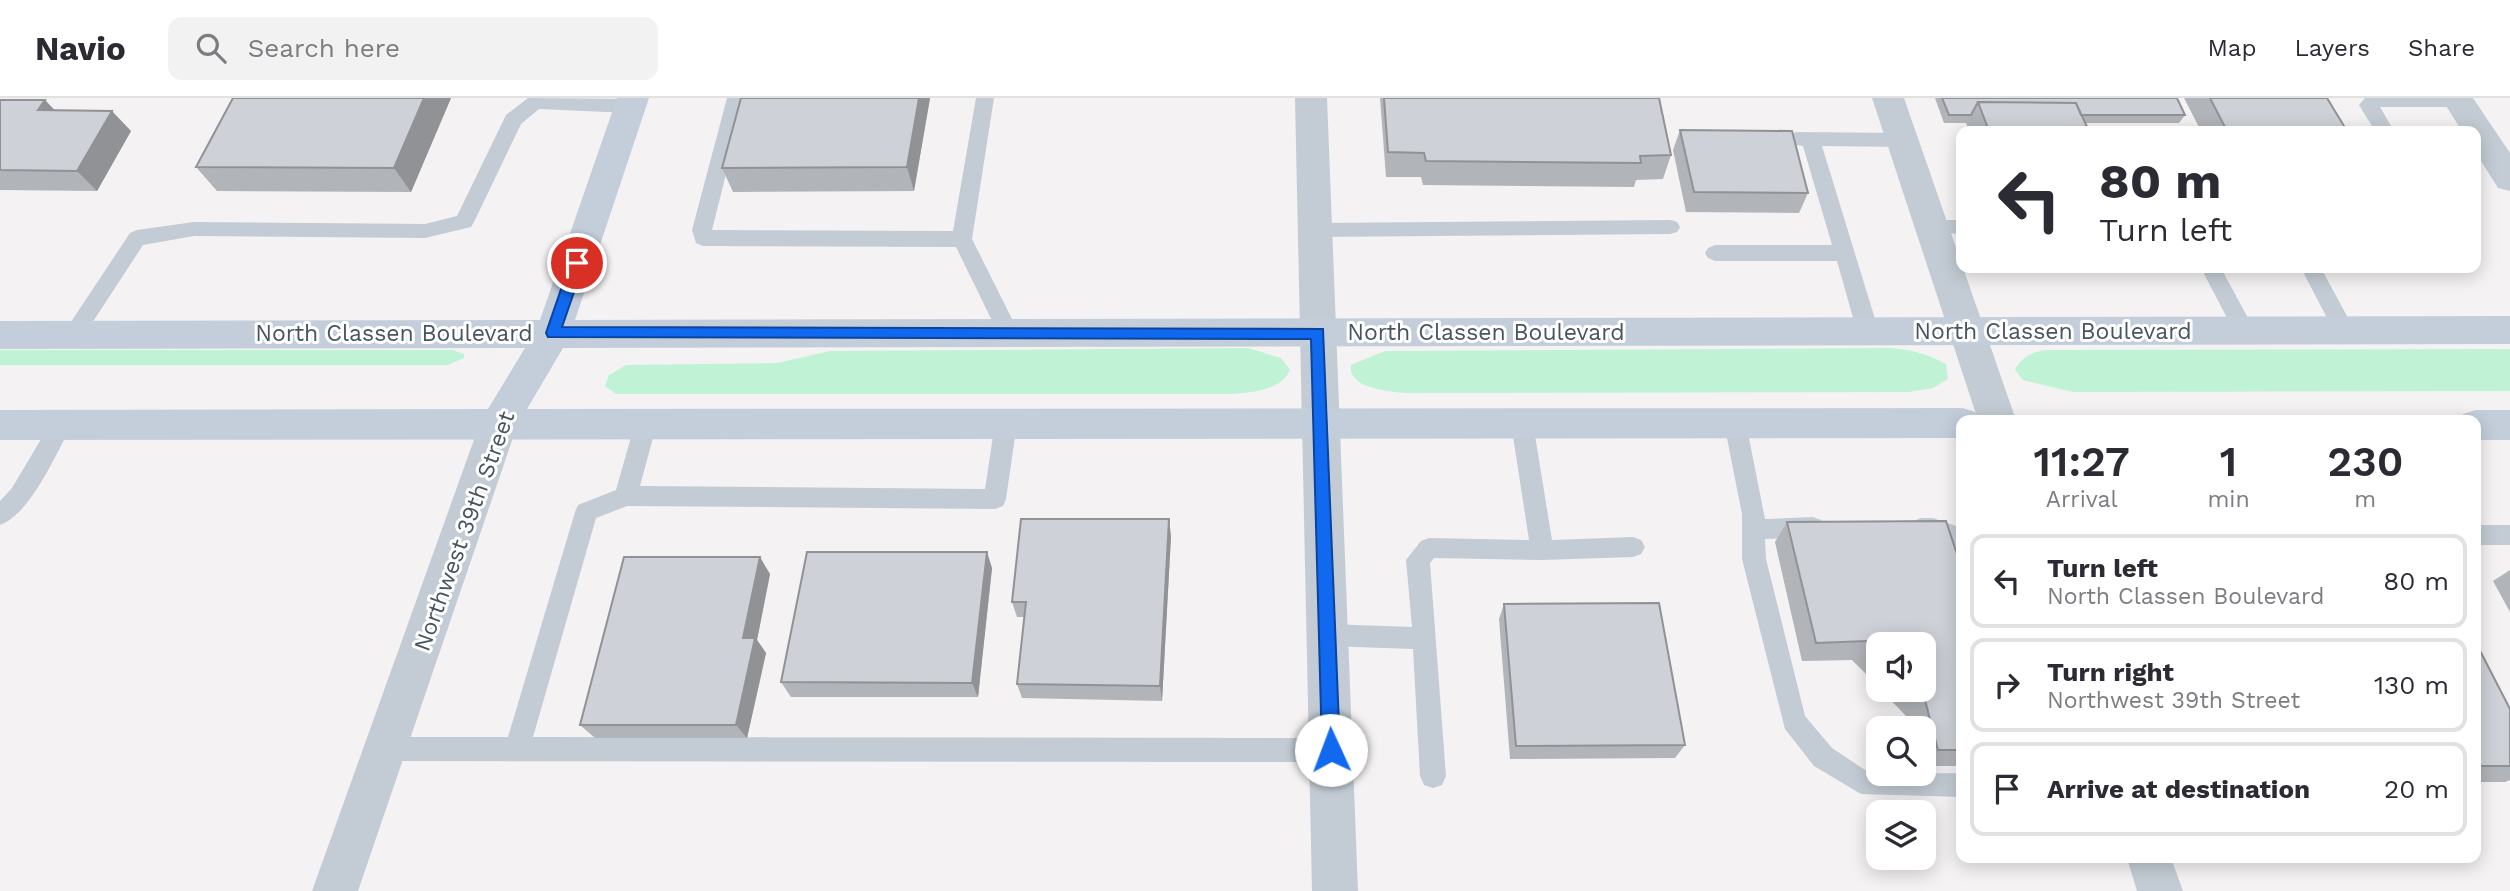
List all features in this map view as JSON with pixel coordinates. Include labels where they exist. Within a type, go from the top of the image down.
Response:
[{"type":"main road","name":"Northwest 39th Street","points":[[499,423],[553,333],[632,102]]},
{"type":"main road","name":"North Classen Boulevard","points":[[0,335],[2510,330]]},
{"type":"main road","points":[[0,425],[1956,423]]},
{"type":"main road","points":[[2481,425],[2510,425]]},
{"type":"street","points":[[1311,98],[1335,891]]},
{"type":"street","points":[[1888,98],[1902,140],[1947,227],[1967,331],[1995,415]]},
{"type":"street","points":[[2458,99],[2476,126]]},
{"type":"street","points":[[2481,134],[2510,179]]},
{"type":"street","name":"Northwest 39th Street","points":[[335,891],[499,423]]},
{"type":"street","points":[[2151,863],[2161,891]]},
{"type":"lane","points":[[736,98],[702,230],[703,238],[962,239]]},
{"type":"lane","points":[[985,98],[962,239],[1008,333]]},
{"type":"lane","points":[[2381,126],[2368,105],[2376,100],[2458,99]]},
{"type":"lane","points":[[74,334],[137,238],[194,229],[425,231],[464,222],[513,120],[536,102],[632,102]]},
{"type":"lane","points":[[1772,139],[1902,140]]},
{"type":"lane","points":[[1811,139],[1868,332]]},
{"type":"lane","points":[[1315,230],[1670,227]]},
{"type":"lane","points":[[1715,253],[1843,253]]},
{"type":"lane","points":[[2214,273],[2244,331]]},
{"type":"lane","points":[[2314,273],[2344,331]]},
{"type":"lane","points":[[626,496],[646,423]]},
{"type":"lane","points":[[517,749],[586,512],[626,496],[995,499],[1006,423]]},
{"type":"lane","points":[[1522,423],[1542,550]]},
{"type":"lane","points":[[1735,423],[1753,529],[1754,559],[1794,721],[1823,757],[1861,782],[1956,785]]},
{"type":"lane","points":[[0,514],[4,514],[20,495],[61,425]]},
{"type":"lane","points":[[1753,529],[1837,527]]},
{"type":"lane","points":[[1905,528],[1933,528],[1956,536]]},
{"type":"lane","points":[[2481,535],[2510,535]]},
{"type":"lane","points":[[1433,776],[1418,560],[1429,548],[1542,550],[1633,547]]},
{"type":"lane","points":[[1327,635],[1425,638]]},
{"type":"lane","points":[[384,749],[1331,750]]},
{"type":"green space","points":[[1248,348],[1281,358],[1290,370],[1286,377],[1266,389],[1234,394],[616,394],[605,386],[609,375],[626,365],[777,363],[830,351]]},
{"type":"green space","points":[[1888,348],[1939,360],[1946,364],[1948,379],[1933,388],[1909,392],[1407,393],[1381,390],[1362,384],[1352,373],[1351,365],[1385,351]]},
{"type":"green space","points":[[2510,349],[2510,391],[2073,392],[2023,380],[2015,370],[2029,355],[2049,350]]},
{"type":"green space","points":[[0,350],[452,350],[464,354],[464,358],[448,365],[0,365]]},
{"type":"building","points":[[233,98],[424,98],[394,168],[196,167]]},
{"type":"building","points":[[741,98],[919,98],[907,167],[722,168]]},
{"type":"building","points":[[1384,98],[1659,98],[1671,155],[1640,156],[1641,163],[1426,161],[1424,153],[1388,152]]},
{"type":"building","points":[[1942,98],[2177,98],[2185,115],[2081,115],[2076,103],[1978,102],[1971,115],[1949,115]]},
{"type":"building","points":[[2210,98],[2327,98],[2344,126],[2224,126]]},
{"type":"building","points":[[0,100],[45,100],[38,110],[112,111],[77,171],[0,170]]},
{"type":"building","points":[[1978,102],[2076,103],[2087,126],[1987,126]]},
{"type":"building","points":[[1680,130],[1792,131],[1808,193],[1694,192]]},
{"type":"building","points":[[1021,519],[1169,519],[1160,686],[1017,684],[1026,602],[1012,602]]},
{"type":"building","points":[[1946,521],[1956,551],[1956,750],[1938,750],[1936,716],[1929,716],[1926,702],[1936,702],[1936,632],[1866,632],[1866,641],[1816,643],[1787,522]]},
{"type":"building","points":[[807,552],[987,552],[972,683],[781,682]]},
{"type":"building","points":[[624,557],[760,557],[743,638],[755,638],[736,725],[580,725]]},
{"type":"building","points":[[1659,603],[1685,745],[1516,746],[1504,604]]},
{"type":"building","points":[[2481,653],[2510,709],[2510,766],[2481,766]]},
{"type":"route","points":[[577,263],[553,333],[1318,333],[1331,750]]}]
